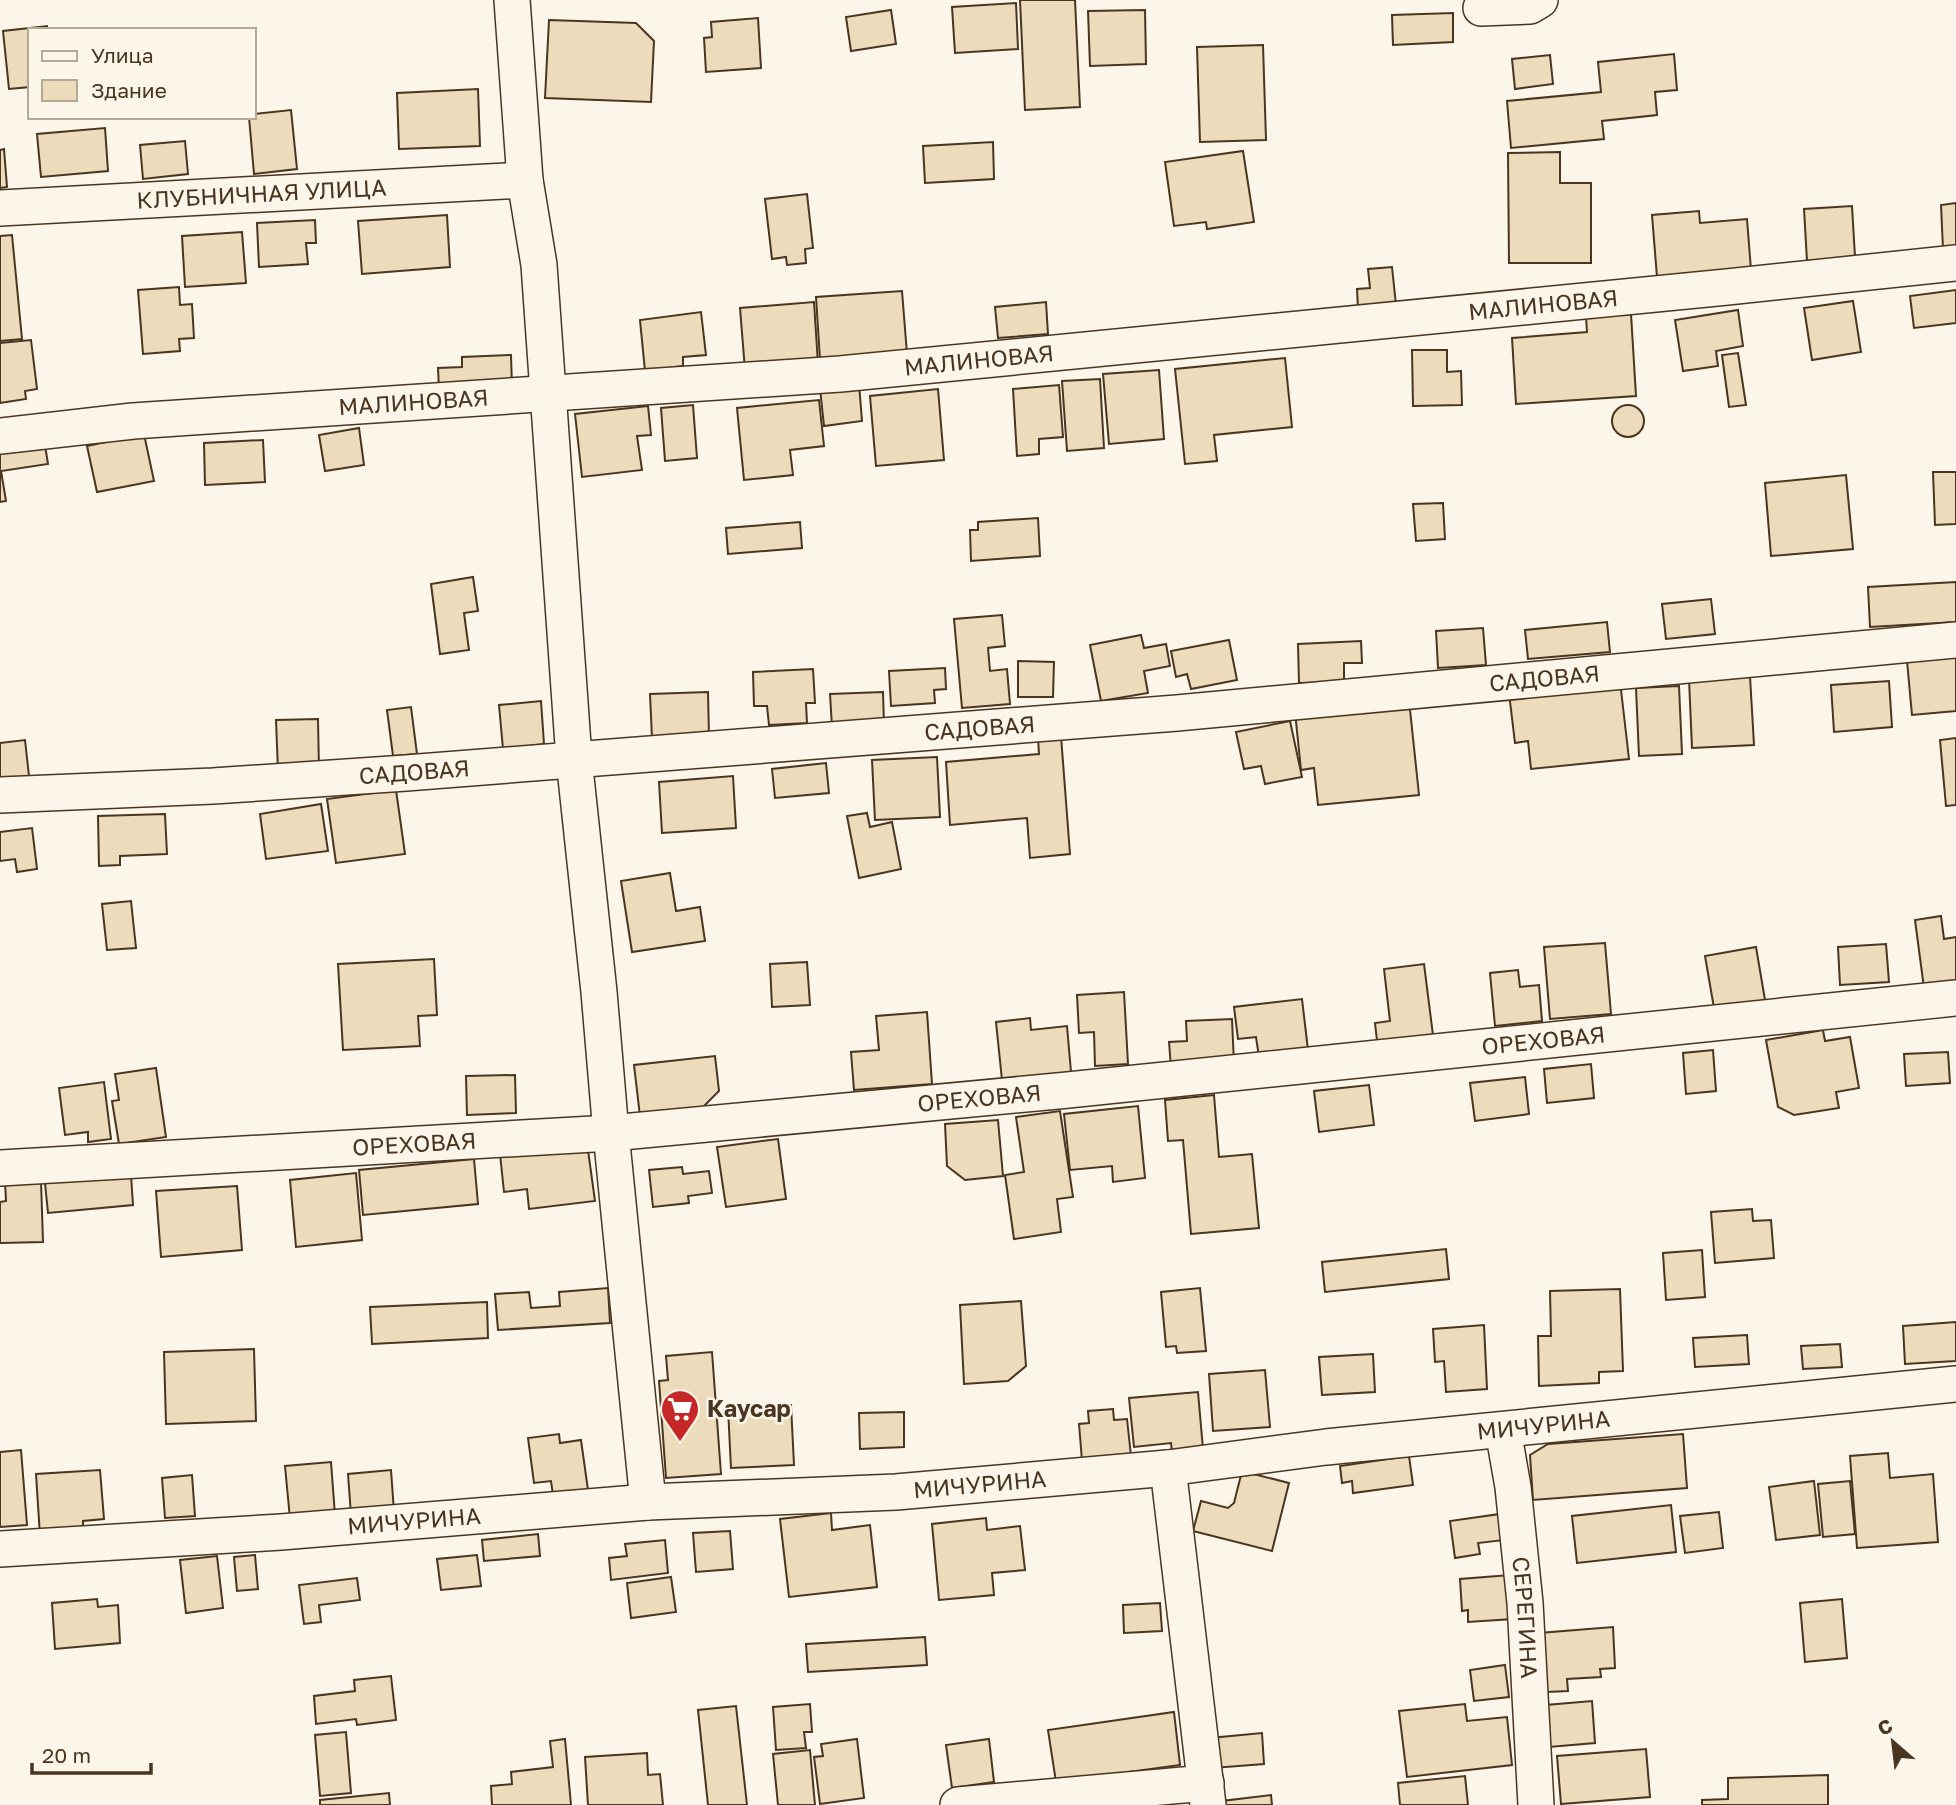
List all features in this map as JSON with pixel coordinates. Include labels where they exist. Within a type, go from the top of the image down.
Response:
[{"type":"street","points":[[512,0],[525,180],[539,265],[574,759],[648,1502]]},
{"type":"street","points":[[1481,8],[1530,6],[1540,0]]},
{"type":"street","name":"КЛУБНИЧНАЯ УЛИЦА","points":[[0,208],[525,180]]},
{"type":"street","name":"МАЛИНОВАЯ","points":[[0,436],[133,421],[547,395],[880,370],[1686,292],[1956,263]]},
{"type":"street","name":"САДОВАЯ","points":[[0,795],[213,786],[1177,713],[1956,640]]},
{"type":"street","name":"ОРЕХОВАЯ","points":[[0,1168],[611,1133],[1165,1080],[1956,998]]},
{"type":"street","name":"МИЧУРИНА","points":[[0,1549],[281,1532],[648,1502],[896,1492],[1168,1468],[1326,1447],[1956,1384]]},
{"type":"street","name":"СЕРЕГИНА","points":[[1503,1430],[1513,1488],[1525,1603],[1536,1805]]},
{"type":"street","points":[[958,1805],[1207,1794],[1168,1468]]},
{"type":"building","points":[[1020,0],[1075,0],[1080,107],[1025,110]]},
{"type":"building","points":[[1016,3],[1018,49],[955,53],[952,7]]},
{"type":"building","points":[[891,10],[896,44],[851,51],[846,17]]},
{"type":"building","points":[[1145,10],[1146,64],[1090,66],[1088,11]]},
{"type":"building","points":[[1453,13],[1453,42],[1393,45],[1392,15]]},
{"type":"building","points":[[758,18],[761,68],[706,72],[704,38],[712,37],[711,22]]},
{"type":"building","points":[[549,20],[636,23],[654,41],[651,102],[545,98]]},
{"type":"building","points":[[28,28],[28,87],[9,89],[3,31]]},
{"type":"building","points":[[1263,45],[1266,140],[1200,142],[1197,47]]},
{"type":"building","points":[[1674,54],[1677,90],[1655,92],[1657,115],[1602,121],[1604,139],[1511,148],[1507,101],[1601,92],[1598,62]]},
{"type":"building","points":[[1550,55],[1553,84],[1515,89],[1512,59]]},
{"type":"building","points":[[478,89],[480,146],[399,149],[397,93]]},
{"type":"building","points":[[291,110],[297,169],[254,174],[249,119],[256,119],[256,114]]},
{"type":"building","points":[[105,128],[108,171],[41,177],[37,134]]},
{"type":"building","points":[[185,141],[188,174],[143,179],[140,145]]},
{"type":"building","points":[[993,142],[994,179],[925,183],[923,146]]},
{"type":"building","points":[[4,149],[7,187],[0,188],[0,150]]},
{"type":"building","points":[[1243,151],[1254,222],[1207,229],[1206,222],[1174,226],[1165,162]]},
{"type":"building","points":[[1560,152],[1560,183],[1591,183],[1591,263],[1509,263],[1508,153]]},
{"type":"building","points":[[807,194],[813,248],[805,249],[806,263],[787,265],[786,257],[772,259],[765,199]]},
{"type":"building","points":[[1956,203],[1956,248],[1943,249],[1941,205]]},
{"type":"building","points":[[1852,206],[1855,257],[1807,261],[1804,209]]},
{"type":"building","points":[[1699,211],[1700,223],[1747,219],[1751,270],[1657,277],[1652,215]]},
{"type":"building","points":[[447,215],[450,267],[362,274],[358,221]]},
{"type":"building","points":[[315,220],[316,243],[306,243],[308,264],[259,267],[257,223]]},
{"type":"building","points":[[242,232],[246,283],[185,287],[182,236]]},
{"type":"building","points":[[12,235],[22,339],[0,341],[0,236]]},
{"type":"building","points":[[1392,267],[1396,305],[1358,309],[1357,289],[1370,288],[1368,269]]},
{"type":"building","points":[[179,287],[180,305],[192,304],[194,338],[179,339],[180,351],[143,354],[138,290]]},
{"type":"building","points":[[1956,290],[1956,323],[1914,328],[1910,296]]},
{"type":"building","points":[[902,291],[907,354],[820,360],[816,297]]},
{"type":"building","points":[[1853,301],[1861,352],[1812,360],[1804,308]]},
{"type":"building","points":[[814,302],[818,364],[745,370],[740,308]]},
{"type":"building","points":[[1046,302],[1048,334],[998,338],[995,307]]},
{"type":"building","points":[[1738,310],[1743,346],[1716,351],[1718,366],[1683,371],[1675,320]]},
{"type":"building","points":[[701,312],[706,355],[683,357],[683,366],[645,371],[640,320]]},
{"type":"building","points":[[1631,314],[1636,396],[1516,404],[1512,338],[1587,332],[1586,317]]},
{"type":"building","points":[[31,340],[37,389],[25,391],[26,399],[0,403],[0,343]]},
{"type":"building","points":[[1412,350],[1447,350],[1447,372],[1461,371],[1462,405],[1413,406]]},
{"type":"building","points":[[1738,353],[1746,405],[1729,407],[1722,355]]},
{"type":"building","points":[[511,355],[512,387],[439,390],[438,368],[462,367],[462,357]]},
{"type":"building","points":[[1285,358],[1292,427],[1214,435],[1217,461],[1185,464],[1175,369]]},
{"type":"building","points":[[1159,370],[1164,439],[1109,444],[1103,374]]},
{"type":"building","points":[[1100,379],[1104,448],[1067,451],[1062,381]]},
{"type":"building","points":[[859,384],[862,421],[824,426],[820,388]]},
{"type":"building","points":[[1059,385],[1063,437],[1039,439],[1039,454],[1017,456],[1013,389]]},
{"type":"building","points":[[938,389],[944,460],[876,466],[870,396]]},
{"type":"building","points":[[819,400],[824,446],[790,450],[793,475],[744,480],[737,408]]},
{"type":"building","points":[[693,405],[697,458],[665,461],[661,408]]},
{"type":"building","points":[[1628,405],[1639,410],[1644,421],[1639,432],[1628,437],[1617,432],[1612,421],[1617,410]]},
{"type":"building","points":[[648,406],[651,435],[637,436],[642,470],[582,477],[575,414]]},
{"type":"building","points":[[359,428],[364,465],[325,471],[319,435]]},
{"type":"building","points":[[144,434],[154,481],[97,492],[87,446]]},
{"type":"building","points":[[44,439],[48,464],[1,471],[6,501],[0,502],[0,445]]},
{"type":"building","points":[[263,440],[265,482],[205,485],[204,443]]},
{"type":"building","points":[[1933,472],[1956,472],[1956,524],[1935,525]]},
{"type":"building","points":[[1846,475],[1853,549],[1771,556],[1765,483]]},
{"type":"building","points":[[1443,503],[1445,539],[1416,541],[1413,504]]},
{"type":"building","points":[[1038,518],[1040,556],[971,561],[970,530],[978,530],[978,522]]},
{"type":"building","points":[[800,522],[802,548],[728,554],[726,528]]},
{"type":"building","points":[[473,577],[478,611],[464,613],[469,650],[440,654],[431,584]]},
{"type":"building","points":[[1956,582],[1956,622],[1870,627],[1868,587]]},
{"type":"building","points":[[1711,599],[1715,634],[1666,639],[1662,604]]},
{"type":"building","points":[[1002,615],[1005,646],[988,648],[990,671],[1007,669],[1010,704],[962,708],[954,619]]},
{"type":"building","points":[[1607,622],[1610,652],[1528,659],[1525,630]]},
{"type":"building","points":[[1483,628],[1486,665],[1438,668],[1436,631]]},
{"type":"building","points":[[1141,635],[1144,648],[1166,644],[1170,666],[1144,671],[1148,693],[1101,701],[1090,645]]},
{"type":"building","points":[[1229,640],[1237,680],[1191,689],[1187,674],[1176,677],[1171,651]]},
{"type":"building","points":[[1361,641],[1362,663],[1344,663],[1344,682],[1299,683],[1298,644]]},
{"type":"building","points":[[1956,657],[1956,711],[1912,715],[1907,661]]},
{"type":"building","points":[[1018,661],[1054,662],[1053,697],[1018,697]]},
{"type":"building","points":[[945,668],[946,689],[934,690],[935,703],[891,706],[889,671]]},
{"type":"building","points":[[813,669],[815,703],[806,703],[807,723],[769,725],[767,706],[754,706],[753,672]]},
{"type":"building","points":[[1750,676],[1754,745],[1692,748],[1689,679]]},
{"type":"building","points":[[1620,681],[1629,759],[1531,769],[1528,741],[1515,743],[1509,693]]},
{"type":"building","points":[[1889,681],[1892,727],[1834,732],[1831,685]]},
{"type":"building","points":[[1679,686],[1682,754],[1639,756],[1636,688]]},
{"type":"building","points":[[708,692],[709,737],[652,739],[650,694]]},
{"type":"building","points":[[883,692],[884,725],[832,727],[830,694]]},
{"type":"building","points":[[1409,700],[1419,795],[1318,805],[1314,768],[1301,770],[1295,712]]},
{"type":"building","points":[[541,701],[544,744],[503,749],[499,705]]},
{"type":"building","points":[[411,707],[417,754],[393,756],[387,710]]},
{"type":"building","points":[[318,719],[319,770],[278,771],[276,720]]},
{"type":"building","points":[[1290,721],[1302,777],[1265,784],[1261,766],[1244,769],[1236,732]]},
{"type":"building","points":[[1061,736],[1070,854],[1030,858],[1027,818],[950,825],[946,762],[1039,754],[1038,738]]},
{"type":"building","points":[[1956,738],[1956,805],[1946,806],[1940,740]]},
{"type":"building","points":[[25,740],[29,776],[0,779],[0,743]]},
{"type":"building","points":[[937,757],[940,817],[875,820],[872,760]]},
{"type":"building","points":[[826,763],[829,793],[775,798],[772,769]]},
{"type":"building","points":[[733,776],[736,828],[662,833],[659,782]]},
{"type":"building","points":[[396,790],[405,854],[336,863],[327,799]]},
{"type":"building","points":[[321,804],[328,851],[266,859],[260,814]]},
{"type":"building","points":[[867,813],[870,827],[892,822],[901,869],[859,878],[847,816]]},
{"type":"building","points":[[165,814],[167,854],[120,856],[120,865],[99,866],[98,816]]},
{"type":"building","points":[[32,828],[37,869],[17,872],[15,859],[0,861],[0,832]]},
{"type":"building","points":[[670,873],[676,911],[700,907],[705,941],[632,952],[621,881]]},
{"type":"building","points":[[131,901],[136,948],[107,950],[102,904]]},
{"type":"building","points":[[1941,916],[1944,939],[1956,937],[1956,983],[1924,988],[1915,920]]},
{"type":"building","points":[[1605,943],[1611,1014],[1550,1019],[1544,947]]},
{"type":"building","points":[[1886,944],[1889,982],[1840,985],[1838,947]]},
{"type":"building","points":[[1756,947],[1765,1000],[1714,1008],[1705,956]]},
{"type":"building","points":[[434,959],[437,1015],[418,1016],[420,1046],[343,1050],[338,964]]},
{"type":"building","points":[[807,962],[810,1005],[772,1007],[770,964]]},
{"type":"building","points":[[1424,964],[1434,1043],[1378,1049],[1375,1023],[1390,1021],[1384,969]]},
{"type":"building","points":[[1518,970],[1520,987],[1539,985],[1542,1021],[1495,1026],[1490,973]]},
{"type":"building","points":[[1124,992],[1128,1064],[1095,1066],[1094,1032],[1079,1033],[1077,995]]},
{"type":"building","points":[[1302,999],[1308,1050],[1259,1057],[1256,1037],[1238,1039],[1234,1007]]},
{"type":"building","points":[[927,1012],[932,1084],[854,1090],[851,1052],[879,1050],[876,1016]]},
{"type":"building","points":[[1030,1018],[1031,1030],[1067,1026],[1071,1072],[1002,1080],[996,1022]]},
{"type":"building","points":[[1232,1019],[1234,1064],[1171,1067],[1169,1042],[1187,1041],[1186,1021]]},
{"type":"building","points":[[1823,1030],[1825,1041],[1850,1037],[1859,1088],[1836,1092],[1839,1108],[1794,1115],[1778,1107],[1766,1040]]},
{"type":"building","points":[[1713,1050],[1716,1091],[1686,1094],[1683,1053]]},
{"type":"building","points":[[1948,1052],[1950,1083],[1906,1086],[1904,1054]]},
{"type":"building","points":[[715,1056],[719,1091],[700,1110],[640,1116],[634,1065]]},
{"type":"building","points":[[1591,1064],[1594,1098],[1547,1103],[1544,1069]]},
{"type":"building","points":[[156,1068],[166,1137],[119,1144],[112,1101],[119,1100],[115,1074]]},
{"type":"building","points":[[515,1075],[516,1113],[467,1115],[466,1076]]},
{"type":"building","points":[[1525,1077],[1529,1114],[1475,1121],[1470,1083]]},
{"type":"building","points":[[104,1082],[111,1139],[88,1142],[88,1132],[65,1135],[59,1088]]},
{"type":"building","points":[[1369,1085],[1374,1125],[1319,1132],[1314,1091]]},
{"type":"building","points":[[1214,1095],[1219,1157],[1252,1154],[1259,1228],[1191,1234],[1183,1140],[1168,1141],[1165,1100]]},
{"type":"building","points":[[1138,1106],[1145,1178],[1113,1182],[1112,1166],[1070,1170],[1064,1114]]},
{"type":"building","points":[[1060,1111],[1073,1197],[1057,1199],[1061,1232],[1014,1239],[1005,1175],[1024,1172],[1016,1117]]},
{"type":"building","points":[[998,1120],[1003,1176],[965,1180],[947,1166],[945,1124]]},
{"type":"building","points":[[778,1139],[786,1199],[726,1207],[717,1147]]},
{"type":"building","points":[[587,1143],[595,1201],[529,1209],[527,1189],[504,1192],[500,1154]]},
{"type":"building","points":[[474,1159],[478,1204],[363,1215],[359,1170]]},
{"type":"building","points":[[682,1167],[683,1174],[709,1171],[712,1193],[688,1196],[689,1203],[653,1207],[649,1170]]},
{"type":"building","points":[[356,1173],[362,1240],[296,1247],[290,1180]]},
{"type":"building","points":[[131,1175],[133,1205],[48,1213],[45,1183]]},
{"type":"building","points":[[41,1181],[43,1242],[0,1243],[0,1202],[6,1201],[5,1182]]},
{"type":"building","points":[[237,1186],[242,1250],[161,1257],[156,1191]]},
{"type":"building","points":[[1752,1209],[1753,1221],[1771,1220],[1774,1258],[1715,1263],[1711,1212]]},
{"type":"building","points":[[1446,1249],[1449,1279],[1325,1292],[1322,1262]]},
{"type":"building","points":[[1702,1250],[1705,1297],[1666,1300],[1663,1253]]},
{"type":"building","points":[[608,1288],[610,1323],[498,1330],[495,1294],[529,1292],[531,1308],[560,1306],[559,1292]]},
{"type":"building","points":[[1200,1288],[1206,1351],[1177,1353],[1176,1346],[1166,1347],[1161,1292]]},
{"type":"building","points":[[1620,1289],[1623,1371],[1599,1372],[1599,1383],[1539,1386],[1538,1336],[1551,1336],[1550,1291]]},
{"type":"building","points":[[1021,1301],[1026,1366],[1008,1381],[964,1384],[960,1305]]},
{"type":"building","points":[[487,1302],[488,1338],[372,1344],[370,1307]]},
{"type":"building","points":[[1956,1322],[1956,1361],[1905,1364],[1903,1326]]},
{"type":"building","points":[[1484,1325],[1487,1389],[1446,1392],[1444,1361],[1435,1362],[1433,1329]]},
{"type":"building","points":[[1747,1335],[1749,1364],[1695,1367],[1693,1338]]},
{"type":"building","points":[[1840,1344],[1842,1367],[1803,1369],[1801,1346]]},
{"type":"building","points":[[254,1349],[256,1421],[166,1424],[164,1352]]},
{"type":"building","points":[[712,1352],[721,1474],[666,1478],[659,1381],[668,1380],[666,1356]]},
{"type":"building","points":[[1373,1354],[1375,1392],[1322,1395],[1319,1357]]},
{"type":"building","points":[[1265,1370],[1270,1427],[1213,1431],[1209,1374]]},
{"type":"building","points":[[1198,1392],[1203,1449],[1172,1452],[1171,1443],[1134,1447],[1129,1398]]},
{"type":"building","points":[[791,1405],[794,1465],[731,1468],[728,1408]]},
{"type":"building","points":[[1113,1409],[1114,1420],[1127,1419],[1131,1456],[1082,1461],[1079,1424],[1089,1423],[1088,1411]]},
{"type":"building","points":[[904,1412],[904,1447],[860,1449],[859,1413]]},
{"type":"building","points":[[559,1434],[560,1443],[581,1440],[588,1490],[553,1495],[551,1481],[534,1483],[528,1438]]},
{"type":"building","points":[[1683,1434],[1687,1488],[1533,1500],[1530,1455],[1548,1444]]},
{"type":"building","points":[[21,1450],[27,1525],[0,1527],[0,1452]]},
{"type":"building","points":[[1888,1453],[1890,1478],[1933,1474],[1938,1542],[1857,1548],[1850,1456]]},
{"type":"building","points":[[1409,1456],[1413,1485],[1353,1493],[1352,1481],[1342,1483],[1340,1466]]},
{"type":"building","points":[[331,1462],[335,1515],[290,1519],[285,1466]]},
{"type":"building","points":[[100,1470],[104,1519],[83,1521],[83,1533],[40,1536],[36,1474]]},
{"type":"building","points":[[391,1470],[394,1512],[351,1515],[348,1474]]},
{"type":"building","points":[[1242,1471],[1289,1483],[1272,1551],[1193,1531],[1201,1501],[1228,1508],[1234,1503]]},
{"type":"building","points":[[192,1475],[195,1516],[165,1518],[162,1478]]},
{"type":"building","points":[[1814,1481],[1820,1535],[1776,1540],[1769,1487]]},
{"type":"building","points":[[1850,1481],[1855,1534],[1823,1537],[1818,1484]]},
{"type":"building","points":[[1671,1505],[1676,1552],[1577,1563],[1572,1516]]},
{"type":"building","points":[[1719,1512],[1723,1548],[1685,1553],[1680,1516]]},
{"type":"building","points":[[831,1513],[832,1530],[870,1525],[877,1587],[789,1597],[780,1519]]},
{"type":"building","points":[[1500,1514],[1504,1540],[1478,1543],[1480,1554],[1455,1558],[1450,1521]]},
{"type":"building","points":[[986,1518],[987,1530],[1020,1526],[1025,1570],[992,1573],[994,1595],[939,1600],[932,1524]]},
{"type":"building","points":[[730,1531],[733,1569],[696,1572],[693,1533]]},
{"type":"building","points":[[538,1534],[540,1556],[484,1561],[482,1540]]},
{"type":"building","points":[[665,1540],[668,1573],[611,1580],[609,1558],[627,1556],[625,1544]]},
{"type":"building","points":[[255,1555],[258,1589],[237,1591],[234,1557]]},
{"type":"building","points":[[477,1555],[481,1586],[441,1590],[437,1559]]},
{"type":"building","points":[[217,1556],[223,1608],[186,1613],[180,1560]]},
{"type":"building","points":[[1510,1575],[1513,1619],[1468,1622],[1468,1610],[1462,1611],[1460,1579]]},
{"type":"building","points":[[671,1577],[676,1612],[631,1618],[627,1583]]},
{"type":"building","points":[[357,1578],[360,1600],[319,1605],[321,1622],[304,1624],[299,1585]]},
{"type":"building","points":[[97,1599],[98,1607],[118,1605],[120,1643],[55,1649],[52,1603]]},
{"type":"building","points":[[1842,1599],[1847,1658],[1805,1662],[1800,1603]]},
{"type":"building","points":[[1160,1603],[1162,1631],[1124,1633],[1123,1605]]},
{"type":"building","points":[[1613,1627],[1615,1668],[1600,1669],[1601,1677],[1567,1679],[1568,1691],[1547,1692],[1547,1679],[1543,1680],[1539,1633]]},
{"type":"building","points":[[925,1637],[927,1665],[808,1672],[806,1644]]},
{"type":"building","points":[[1505,1665],[1509,1697],[1474,1701],[1470,1670]]},
{"type":"building","points":[[391,1676],[396,1720],[357,1725],[356,1719],[316,1724],[314,1696],[355,1691],[354,1680]]},
{"type":"building","points":[[1592,1701],[1595,1743],[1549,1747],[1546,1705]]},
{"type":"building","points":[[810,1704],[812,1732],[804,1732],[806,1748],[776,1750],[773,1707]]},
{"type":"building","points":[[1465,1704],[1467,1721],[1507,1717],[1512,1765],[1407,1777],[1399,1711]]},
{"type":"building","points":[[736,1706],[747,1805],[708,1805],[698,1710]]},
{"type":"building","points":[[1174,1712],[1180,1765],[1056,1782],[1048,1730]]},
{"type":"building","points":[[346,1732],[351,1793],[320,1796],[315,1735]]},
{"type":"building","points":[[1262,1733],[1264,1764],[1213,1768],[1210,1738]]},
{"type":"building","points":[[565,1739],[571,1805],[492,1805],[491,1786],[512,1784],[511,1772],[553,1767],[550,1741]]},
{"type":"building","points":[[857,1739],[864,1798],[820,1804],[814,1757],[823,1756],[821,1744]]},
{"type":"building","points":[[989,1739],[994,1782],[952,1788],[946,1745]]},
{"type":"building","points":[[1646,1749],[1650,1797],[1561,1804],[1557,1756]]},
{"type":"building","points":[[810,1750],[815,1805],[778,1805],[773,1754]]},
{"type":"building","points":[[647,1753],[648,1775],[660,1774],[663,1805],[588,1805],[585,1757]]},
{"type":"building","points":[[1828,1775],[1828,1805],[1702,1805],[1702,1800],[1728,1799],[1728,1778]]},
{"type":"building","points":[[1465,1776],[1468,1805],[1400,1805],[1398,1783]]},
{"type":"building","points":[[389,1793],[390,1805],[320,1805],[320,1800]]},
{"type":"building","points":[[1271,1795],[1272,1805],[1222,1805],[1222,1801]]},
{"type":"place","name":"Каусар","points":[[680,1443]]}]
